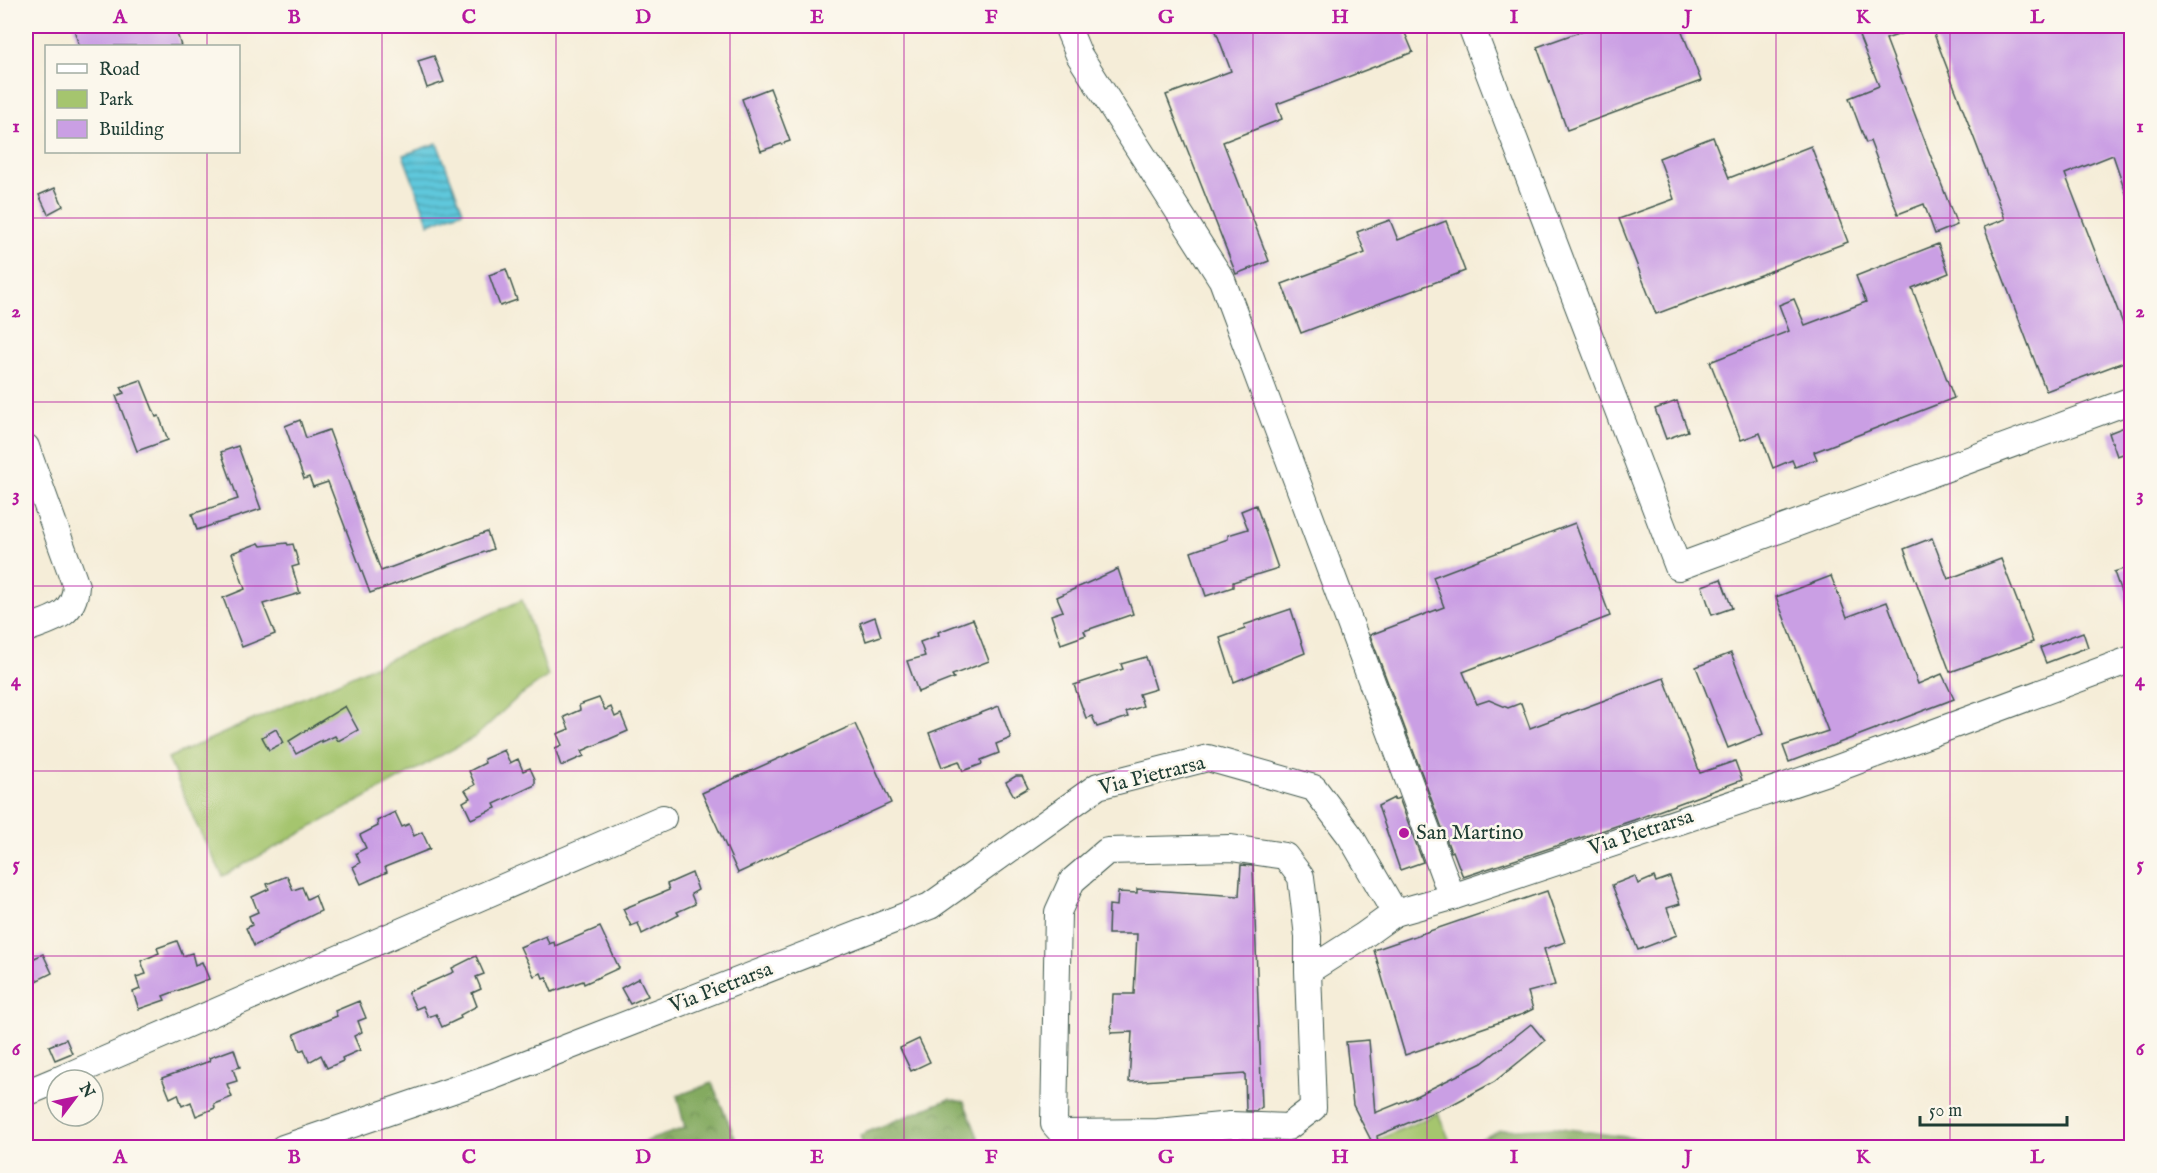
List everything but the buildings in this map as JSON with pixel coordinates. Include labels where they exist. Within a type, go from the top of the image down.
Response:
[{"type":"street","points":[[1067,26],[1079,55],[1222,280],[1452,897]]},
{"type":"street","points":[[1472,26],[1678,567],[2132,400]]},
{"type":"street","points":[[26,447],[76,586],[71,606],[64,613],[26,629]]},
{"type":"street","name":"Via Pietrarsa","points":[[283,1148],[491,1077],[930,906],[1098,786],[1208,758],[1314,788],[1351,837],[1395,913],[1452,897],[1830,771],[2132,659]]},
{"type":"street","points":[[85,1068],[663,818]]},
{"type":"street","points":[[1231,848],[1286,856],[1301,877],[1308,937],[1308,971],[1313,1108],[1288,1126],[1232,1125],[1158,1132],[1084,1134],[1062,1133],[1054,1124],[1058,912],[1072,880],[1107,851],[1231,848]]},
{"type":"street","points":[[1308,971],[1395,913]]},
{"type":"street","points":[[26,1093],[45,1085]]},
{"type":"green space","points":[[522,600],[548,676],[517,698],[475,737],[223,876],[197,826],[168,758]]},
{"type":"green space","points":[[712,1083],[739,1147],[628,1147],[685,1128],[677,1096]]},
{"type":"green space","points":[[949,1099],[964,1102],[982,1147],[863,1147],[860,1135]]},
{"type":"green space","points":[[1438,1113],[1450,1141],[1435,1147],[1367,1148],[1366,1145]]},
{"type":"green space","points":[[1554,1127],[1687,1147],[1464,1147],[1500,1130]]},
{"type":"water","points":[[437,143],[463,211],[429,224],[403,155]]},
{"type":"place","name":"San Martino","points":[[1404,833]]}]
